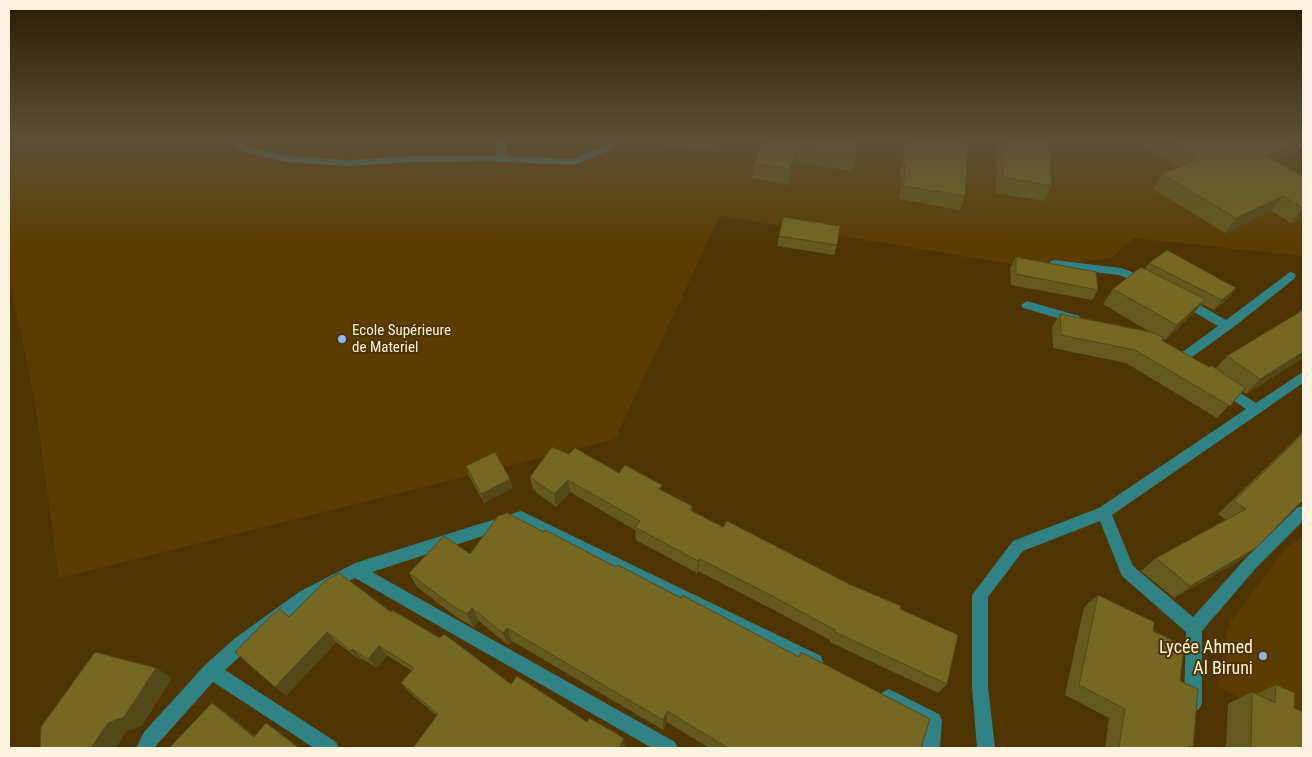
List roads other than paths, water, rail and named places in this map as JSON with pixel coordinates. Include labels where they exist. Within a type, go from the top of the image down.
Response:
[{"type":"street","points":[[1053,264],[1121,272],[1155,286]]},
{"type":"street","points":[[1181,359],[1227,326],[1290,276]]},
{"type":"street","points":[[1172,295],[1227,326]]},
{"type":"street","points":[[1027,305],[1089,322]]},
{"type":"street","points":[[986,748],[980,687],[980,595],[1018,546],[1104,513],[1303,377]]},
{"type":"street","points":[[1211,379],[1255,409]]},
{"type":"street","points":[[1193,718],[1194,628],[1251,563],[1303,512]]},
{"type":"street","points":[[1104,513],[1127,571],[1194,628]]},
{"type":"street","points":[[145,748],[150,738],[211,672],[240,646],[305,597],[355,570],[521,516],[825,667]]},
{"type":"street","points":[[355,570],[669,748]]},
{"type":"street","points":[[211,672],[330,748]]},
{"type":"street","points":[[879,693],[933,720],[931,748]]},
{"type":"place","name":"Ecole Supérieure de Materiel","points":[[342,339]]},
{"type":"place","name":"Lycée Ahmed Al Biruni","points":[[1263,656]]}]
